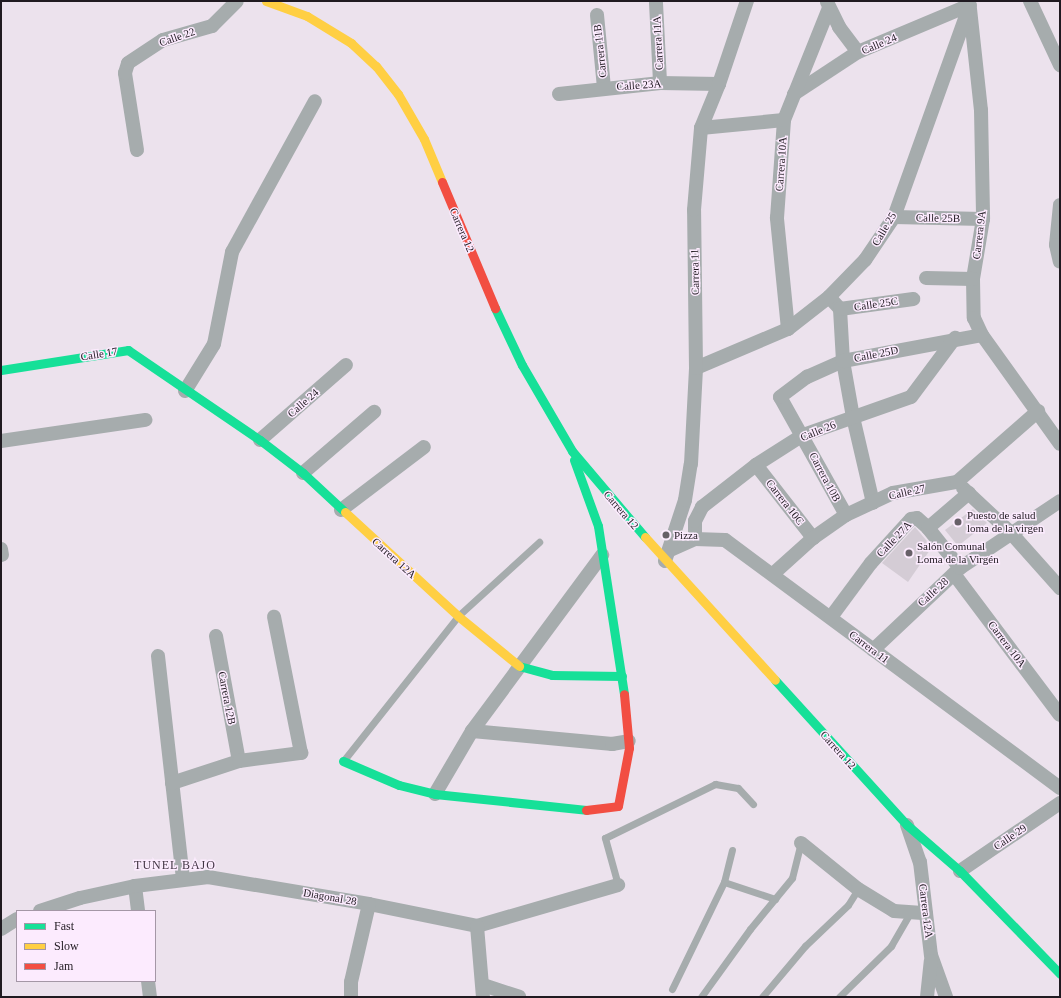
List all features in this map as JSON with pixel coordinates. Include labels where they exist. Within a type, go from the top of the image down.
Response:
[{"type":"street","name":"Calle 22","points":[[138,150],[125,73],[128,63],[163,40],[212,26],[237,1]]},
{"type":"street","name":"Carrera 12","points":[[266,1],[307,16],[351,43],[376,66],[398,94],[424,139],[490,297],[522,365],[572,451],[667,555],[907,825],[960,871],[1060,974]]},
{"type":"street","name":"Carrera 11","points":[[667,555],[685,500],[691,464],[696,368],[694,210],[701,128],[719,84],[747,1]]},
{"type":"street","points":[[1030,1],[1060,65]]},
{"type":"street","name":"Carrera 11A","points":[[656,3],[660,83]]},
{"type":"street","name":"Calle 24","points":[[794,94],[858,52],[969,3]]},
{"type":"street","name":"Calle 25","points":[[696,368],[788,329],[829,297],[865,260],[894,217],[969,3]]},
{"type":"street","name":"Carrera 9A","points":[[969,3],[981,110],[983,219],[973,279],[974,318],[982,335],[1038,411],[1060,444]]},
{"type":"street","points":[[828,4],[839,27],[858,52]]},
{"type":"street","name":"Carrera 10A","points":[[788,329],[777,218],[784,120],[828,4]]},
{"type":"street","name":"Carrera 11B","points":[[597,15],[604,88]]},
{"type":"street","name":"Calle 23A","points":[[559,94],[660,83],[719,84]]},
{"type":"street","points":[[185,391],[214,344],[232,252],[315,101]]},
{"type":"street","points":[[701,128],[784,120]]},
{"type":"street","points":[[1060,205],[1056,245],[1060,262]]},
{"type":"street","name":"Calle 25B","points":[[894,217],[983,219]]},
{"type":"street","points":[[926,278],[973,279]]},
{"type":"street","points":[[829,297],[840,309],[843,361],[853,417],[873,503]]},
{"type":"street","name":"Calle 25C","points":[[840,309],[913,299]]},
{"type":"street","name":"Calle 25D","points":[[780,397],[807,377],[843,361],[955,338],[982,335]]},
{"type":"street","name":"Calle 26","points":[[695,539],[695,520],[702,507],[756,465],[803,435],[911,397],[955,338]]},
{"type":"street","name":"Calle 17","points":[[1,370],[128,350],[185,391]]},
{"type":"street","name":"Calle 24","points":[[260,440],[346,365]]},
{"type":"street","name":"Carrera 12A","points":[[185,391],[260,440],[303,473],[341,510],[458,616],[519,666],[552,675],[622,676]]},
{"type":"street","name":"Carrera 10B","points":[[780,397],[803,435],[846,515]]},
{"type":"street","points":[[1038,411],[957,482],[1011,533],[1060,588]]},
{"type":"street","points":[[303,473],[374,412]]},
{"type":"street","points":[[1,440],[145,420]]},
{"type":"street","points":[[341,510],[424,447]]},
{"type":"street","points":[[344,761],[399,785],[434,794],[594,811],[618,806],[629,741],[622,676],[598,526],[578,476],[572,451]]},
{"type":"street","name":"Carrera 10C","points":[[756,465],[813,538]]},
{"type":"street","name":"Calle 27","points":[[773,574],[813,538],[846,515],[893,493],[957,482]]},
{"type":"street","name":"Calle 27A","points":[[831,617],[871,563],[911,520],[917,518],[928,528],[970,493]]},
{"type":"street","name":"Calle 28","points":[[873,650],[957,571],[1060,501]]},
{"type":"street","name":"Carrera 10A","points":[[928,528],[1060,715]]},
{"type":"street","name":"Carrera 11","points":[[667,555],[695,539],[725,540],[773,574],[1060,788]]},
{"type":"street","points":[[434,794],[472,731],[602,555]]},
{"type":"street","points":[[172,783],[239,761],[301,753],[274,617]]},
{"type":"street","name":"Carrera 12B","points":[[216,636],[239,761]]},
{"type":"street","points":[[158,656],[183,878]]},
{"type":"street","points":[[472,731],[612,744],[629,741]]},
{"type":"street","name":"Calle 29","points":[[960,871],[1060,803]]},
{"type":"street","name":"Carrera 12A","points":[[907,825],[920,862],[931,955],[946,997]]},
{"type":"street","points":[[801,843],[858,889],[894,911],[926,913]]},
{"type":"street","name":"Diagonal 28","points":[[43,910],[80,898],[134,886],[183,878],[208,877],[368,904],[476,926],[618,885]]},
{"type":"street","points":[[134,886],[138,910]]},
{"type":"street","points":[[351,997],[351,982],[368,904]]},
{"type":"street","points":[[1,929],[16,920]]},
{"type":"street","points":[[476,926],[483,991],[519,997]]},
{"type":"street","points":[[927,997],[931,955]]},
{"type":"street","points":[[148,982],[150,997]]},
{"type":"lane","points":[[344,761],[458,616],[539,542]]},
{"type":"lane","points":[[618,885],[605,838],[714,784],[738,788],[753,804]]},
{"type":"lane","points":[[701,997],[792,878],[801,843]]},
{"type":"lane","points":[[672,989],[724,882],[732,850]]},
{"type":"lane","points":[[724,882],[775,899]]},
{"type":"lane","points":[[762,997],[805,946],[848,905],[858,889]]},
{"type":"lane","points":[[839,997],[890,946],[911,912]]},
{"type":"building","name":"Puesto de salud loma de la virgen","points":[[973,509],[987,523],[958,546],[945,530]]},
{"type":"building","name":"Salón Comunal Loma de la Virgén","points":[[915,527],[932,547],[908,582],[882,563]]},
{"type":"traffic: fast","points":[[495,308],[522,365],[572,451],[645,537]]},
{"type":"traffic: fast","points":[[1,370],[128,350],[260,440],[303,473],[345,512]]},
{"type":"traffic: fast","points":[[574,460],[598,526],[624,694]]},
{"type":"traffic: fast","points":[[519,666],[552,675],[622,676]]},
{"type":"traffic: fast","points":[[775,680],[907,825],[960,871],[1060,974]]},
{"type":"traffic: fast","points":[[343,761],[399,785],[435,794],[586,810]]},
{"type":"traffic: slow","points":[[266,1],[307,16],[351,43],[376,66],[398,94],[424,139],[442,182]]},
{"type":"traffic: slow","points":[[345,512],[458,616],[519,666]]},
{"type":"traffic: slow","points":[[645,537],[775,680]]},
{"type":"traffic: jam","points":[[442,182],[495,308]]},
{"type":"traffic: jam","points":[[586,810],[618,806],[629,748],[624,694]]},
{"type":"place","name":"Puesto de salud loma de la virgen","points":[[958,522]]},
{"type":"place","name":"Pizza","points":[[666,535]]},
{"type":"place","name":"Salón Comunal Loma de la Virgén","points":[[909,553]]},
{"type":"district","name":"TUNEL BAJO","points":[[175,866]]}]
